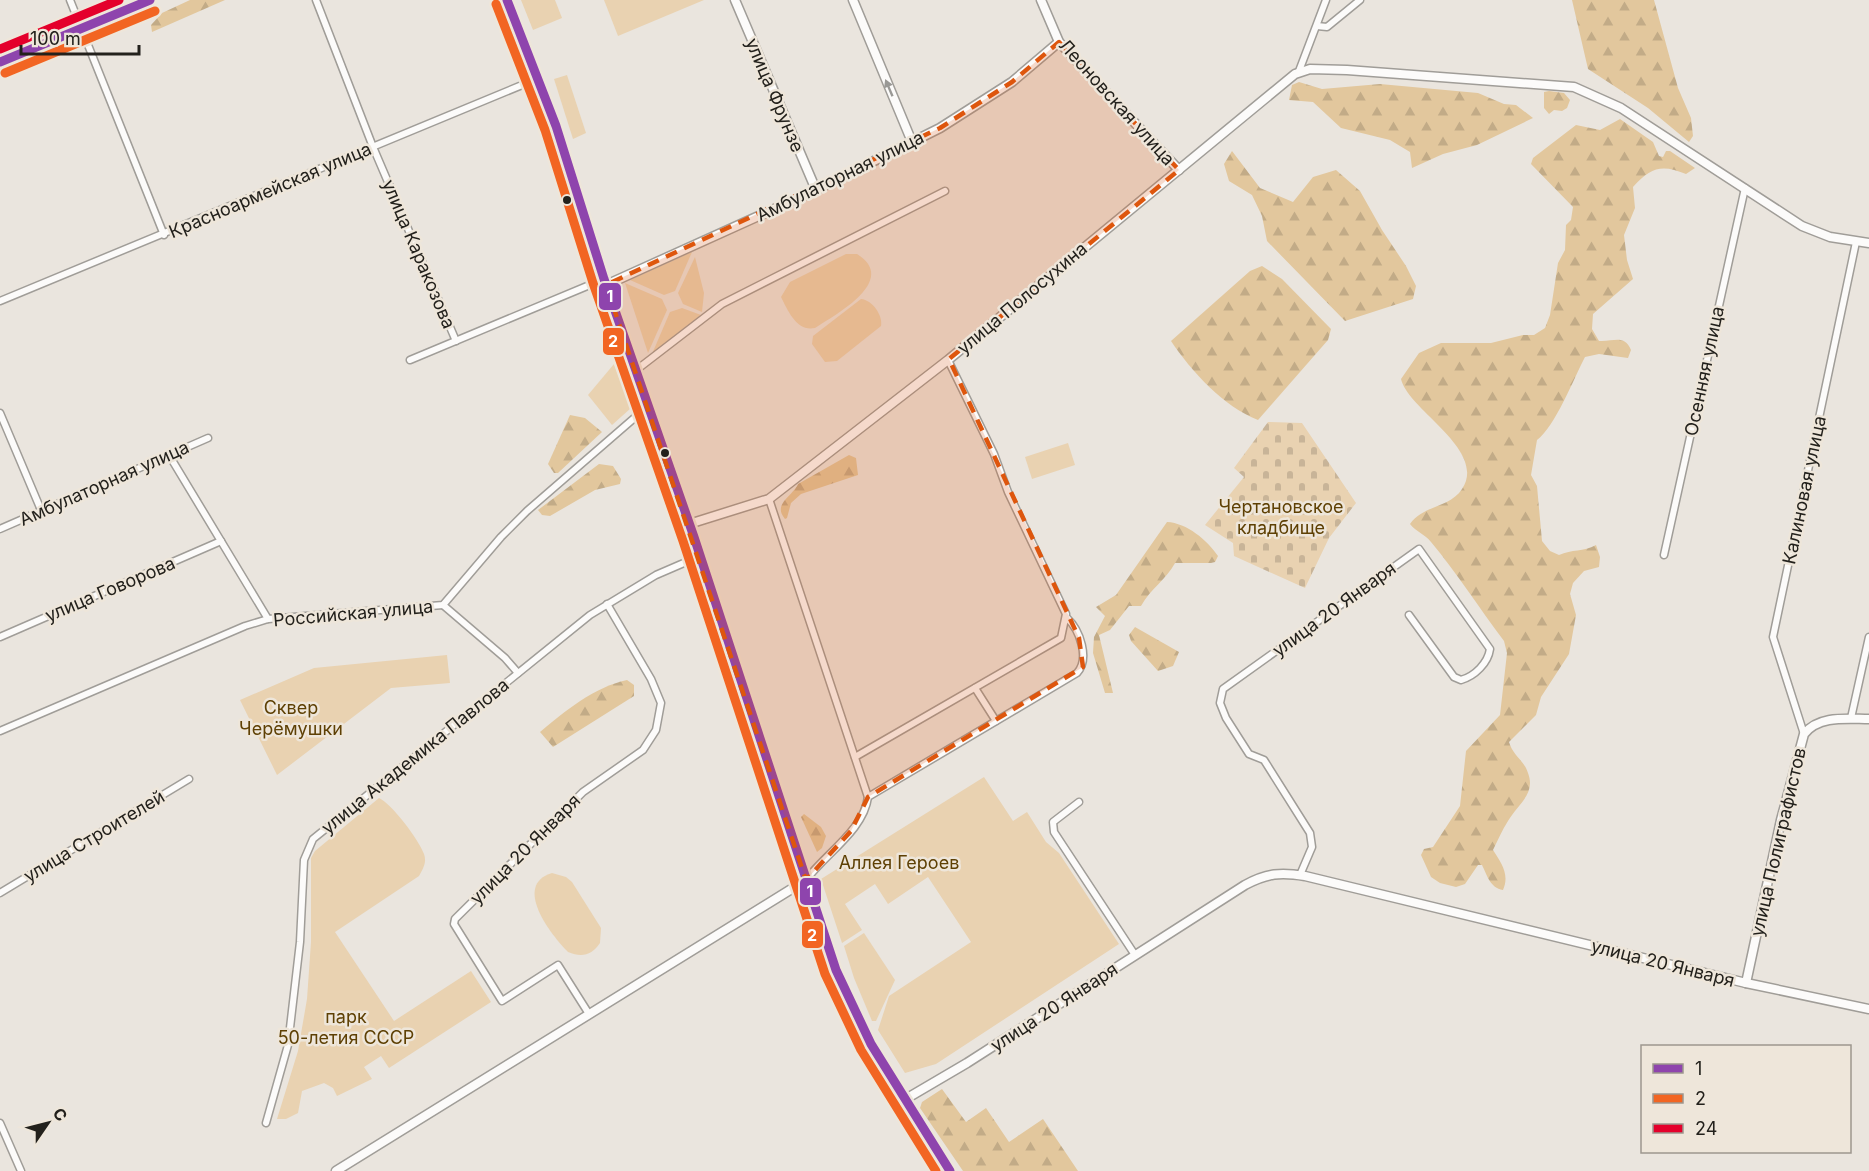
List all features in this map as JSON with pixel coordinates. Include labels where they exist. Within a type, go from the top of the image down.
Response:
[{"type":"main road","points":[[507,0],[539,78],[605,282],[700,556],[844,989],[871,1044],[950,1171]]},
{"type":"street","points":[[70,0],[165,235]]},
{"type":"street","points":[[0,62],[150,0]]},
{"type":"street","name":"улица Каракозова","points":[[316,0],[373,147],[456,341]]},
{"type":"street","name":"улица Фрунзе","points":[[735,0],[816,190]]},
{"type":"street","points":[[853,0],[912,142]]},
{"type":"street","name":"Леоновская улица","points":[[1041,0],[1059,42],[1179,170]]},
{"type":"street","name":"улица Полосухина","points":[[689,524],[768,499],[948,360],[1179,170],[1299,71],[1326,0]]},
{"type":"street","points":[[1317,26],[1327,27],[1360,0]]},
{"type":"street","name":"Амбулаторная улица","points":[[410,360],[605,282],[816,190],[912,142],[1012,82],[1059,42]]},
{"type":"street","points":[[1299,71],[1347,70],[1574,87],[1621,108],[1809,229],[1856,242],[1869,243]]},
{"type":"street","name":"Красноармейская улица","points":[[0,301],[165,235],[539,78]]},
{"type":"street","name":"Осенняя улица","points":[[1664,555],[1745,188]]},
{"type":"street","points":[[635,371],[722,304],[945,191]]},
{"type":"street","name":"Калиновая улица","points":[[1804,734],[1773,637],[1856,242]]},
{"type":"street","points":[[868,797],[1083,667],[1084,658],[1080,638],[1067,618],[994,454],[948,360]]},
{"type":"street","name":"Российская улица","points":[[0,731],[234,630],[268,619],[443,604],[501,537],[527,511],[647,407]]},
{"type":"street","points":[[0,413],[41,510]]},
{"type":"street","name":"Амбулаторная улица","points":[[0,529],[208,438]]},
{"type":"street","points":[[169,455],[268,619]]},
{"type":"street","points":[[336,1171],[806,880],[851,831],[861,816],[868,797],[768,499]]},
{"type":"street","name":"улица Говорова","points":[[0,637],[221,541]]},
{"type":"street","name":"улица 20 Января","points":[[1299,875],[1312,847],[1310,833],[1264,760],[1250,754],[1226,718],[1220,703],[1223,689],[1419,549],[1490,649],[1490,653],[1478,672],[1461,680],[1454,677],[1409,615]]},
{"type":"street","name":"улица Академика Павлова","points":[[266,1123],[288,1046],[300,942],[304,860],[308,848],[321,830],[607,604],[656,575],[700,556]]},
{"type":"street","points":[[443,604],[497,650],[518,673]]},
{"type":"street","name":"улица 20 Января","points":[[589,1014],[558,965],[502,1001],[453,924],[455,919],[583,792],[643,750],[656,730],[661,703],[651,679],[607,604]]},
{"type":"street","points":[[855,757],[1061,638],[1067,618]]},
{"type":"street","points":[[1851,718],[1869,637]]},
{"type":"street","points":[[975,688],[996,721]]},
{"type":"street","name":"улица Полиграфистов","points":[[1746,983],[1781,820],[1804,734],[1812,726],[1823,721],[1869,719]]},
{"type":"street","name":"улица Строителей","points":[[0,893],[189,779]]},
{"type":"street","points":[[1079,802],[1057,817],[1052,826],[1135,955]]},
{"type":"street","name":"улица 20 Января","points":[[904,1100],[967,1063],[1258,878],[1280,872],[1746,983],[1869,1009]]},
{"type":"street","points":[[0,1123],[21,1171]]},
{"type":"highlighted area","points":[[1059,42],[1179,170],[949,359],[1079,638],[1083,667],[868,797],[851,831],[806,880],[606,285],[940,128],[1012,82]]},
{"type":"green space","points":[[190,0],[225,0],[152,32],[151,25],[162,13]]},
{"type":"green space","points":[[521,0],[555,0],[562,18],[533,30]]},
{"type":"green space","points":[[604,0],[704,0],[618,36]]},
{"type":"green space","points":[[1572,0],[1654,0],[1678,88],[1691,118],[1693,136],[1689,142],[1648,108],[1588,69]]},
{"type":"green space","points":[[567,75],[586,133],[573,139],[554,79]]},
{"type":"green space","points":[[1299,82],[1322,89],[1380,84],[1478,93],[1504,104],[1516,105],[1533,118],[1477,145],[1443,154],[1412,168],[1410,152],[1390,140],[1341,128],[1313,102],[1289,100],[1292,85]]},
{"type":"green space","points":[[1544,92],[1564,93],[1570,100],[1567,108],[1562,111],[1554,110],[1549,114],[1544,108]]},
{"type":"green space","points":[[1620,119],[1653,142],[1659,156],[1663,157],[1666,151],[1670,151],[1695,168],[1686,174],[1670,169],[1657,169],[1651,171],[1633,187],[1635,208],[1624,235],[1627,260],[1633,279],[1593,314],[1592,329],[1599,341],[1622,340],[1625,342],[1631,350],[1628,358],[1599,354],[1585,357],[1557,414],[1544,434],[1537,440],[1531,475],[1537,486],[1542,541],[1550,551],[1559,555],[1596,545],[1600,557],[1599,567],[1584,571],[1573,583],[1570,594],[1576,615],[1569,654],[1541,697],[1536,715],[1509,742],[1526,769],[1530,787],[1506,824],[1493,850],[1505,874],[1503,890],[1492,884],[1482,865],[1478,865],[1465,884],[1456,887],[1440,883],[1431,877],[1421,855],[1424,849],[1433,847],[1460,806],[1466,751],[1500,715],[1507,653],[1504,641],[1450,566],[1429,539],[1410,524],[1422,513],[1457,495],[1462,489],[1467,474],[1464,460],[1456,445],[1417,404],[1401,379],[1419,353],[1441,343],[1491,343],[1523,335],[1534,335],[1545,328],[1550,315],[1558,263],[1565,250],[1566,225],[1571,220],[1573,207],[1531,164],[1533,158],[1576,125],[1600,130]]},
{"type":"green space","points":[[1232,151],[1260,188],[1293,202],[1313,177],[1336,170],[1360,191],[1406,266],[1416,286],[1413,299],[1345,321],[1267,241],[1262,216],[1252,195],[1229,181],[1224,164]]},
{"type":"green space","points":[[692,252],[675,291],[664,295],[630,280]]},
{"type":"green space","points":[[846,254],[857,254],[868,264],[871,275],[868,285],[849,305],[815,328],[798,324],[781,297],[790,282]]},
{"type":"green space","points":[[695,257],[704,293],[702,312],[683,304],[678,293]]},
{"type":"green space","points":[[1262,266],[1282,279],[1331,329],[1328,340],[1258,420],[1233,406],[1209,387],[1171,341],[1250,271]]},
{"type":"green space","points":[[625,283],[662,299],[667,310],[648,353]]},
{"type":"green space","points":[[861,299],[869,302],[876,309],[881,326],[837,361],[825,362],[812,344],[813,336]]},
{"type":"green space","points":[[682,308],[701,315],[652,354],[670,312]]},
{"type":"green space","points":[[614,364],[631,408],[612,425],[588,395]]},
{"type":"green space","points":[[570,415],[585,418],[602,432],[558,473],[554,473],[548,464]]},
{"type":"green space","name":"Чертановское кладбище","points":[[1268,422],[1302,423],[1356,503],[1329,538],[1305,588],[1234,556],[1233,543],[1205,525],[1244,477],[1234,468]]},
{"type":"green space","points":[[1068,443],[1075,465],[1032,479],[1025,457]]},
{"type":"green space","points":[[849,455],[856,458],[858,475],[801,494],[791,503],[785,519],[781,509],[782,504],[798,484]]},
{"type":"green space","points":[[599,464],[613,466],[621,479],[620,484],[595,490],[550,516],[542,515],[538,510]]},
{"type":"green space","points":[[1167,522],[1182,525],[1196,533],[1218,556],[1215,562],[1211,563],[1175,563],[1141,606],[1129,606],[1110,630],[1099,635],[1113,693],[1105,693],[1093,653],[1094,637],[1105,616],[1096,607],[1116,595]]},
{"type":"green space","points":[[1135,627],[1179,652],[1173,666],[1158,671],[1131,641],[1129,635]]},
{"type":"green space","points":[[720,646],[725,648],[793,862],[791,866],[784,856],[719,657]]},
{"type":"green space","name":"Сквер Черёмушки","points":[[447,655],[450,683],[391,688],[277,775],[240,700],[314,668]]},
{"type":"green space","points":[[627,680],[634,685],[634,696],[553,747],[540,732],[592,694]]},
{"type":"green space","name":"Аллея Героев","points":[[984,777],[1013,821],[1027,812],[1046,842],[1059,853],[1119,944],[936,1064],[905,1073],[878,1030],[889,996],[971,942],[928,877],[888,904],[875,884],[845,904],[862,930],[842,943],[821,879]]},
{"type":"green space","name":"парк 50-летия СССР","points":[[379,798],[398,815],[417,840],[424,854],[424,865],[419,876],[335,932],[394,1021],[471,971],[491,1002],[389,1068],[381,1056],[364,1067],[372,1079],[337,1096],[333,1088],[324,1083],[302,1091],[298,1113],[286,1119],[277,1119],[298,1051],[307,999],[311,942],[311,858],[315,851]]},
{"type":"green space","points":[[804,814],[821,827],[826,836],[822,848],[817,852],[801,817]]},
{"type":"green space","points":[[552,873],[566,877],[572,882],[601,928],[600,943],[590,953],[578,955],[568,952],[545,923],[539,911],[535,899],[535,888],[541,879]]},
{"type":"green space","points":[[864,933],[895,980],[876,1021],[872,1021],[854,978],[844,946]]},
{"type":"green space","points":[[942,1089],[966,1122],[986,1108],[1009,1142],[1043,1119],[1078,1171],[963,1171],[920,1108],[922,1102]]},
{"type":"transit line","name":"24","points":[[0,49],[119,0]]},
{"type":"transit line","name":"1","points":[[0,62],[150,0]]},
{"type":"transit line","name":"1","points":[[507,0],[556,126],[604,279],[694,537],[836,970],[871,1044],[950,1171]]},
{"type":"transit line","name":"2","points":[[496,4],[545,130],[593,283],[683,541],[825,974],[861,1050],[936,1171]]},
{"type":"transit line","name":"2","points":[[5,73],[155,11]]}]
